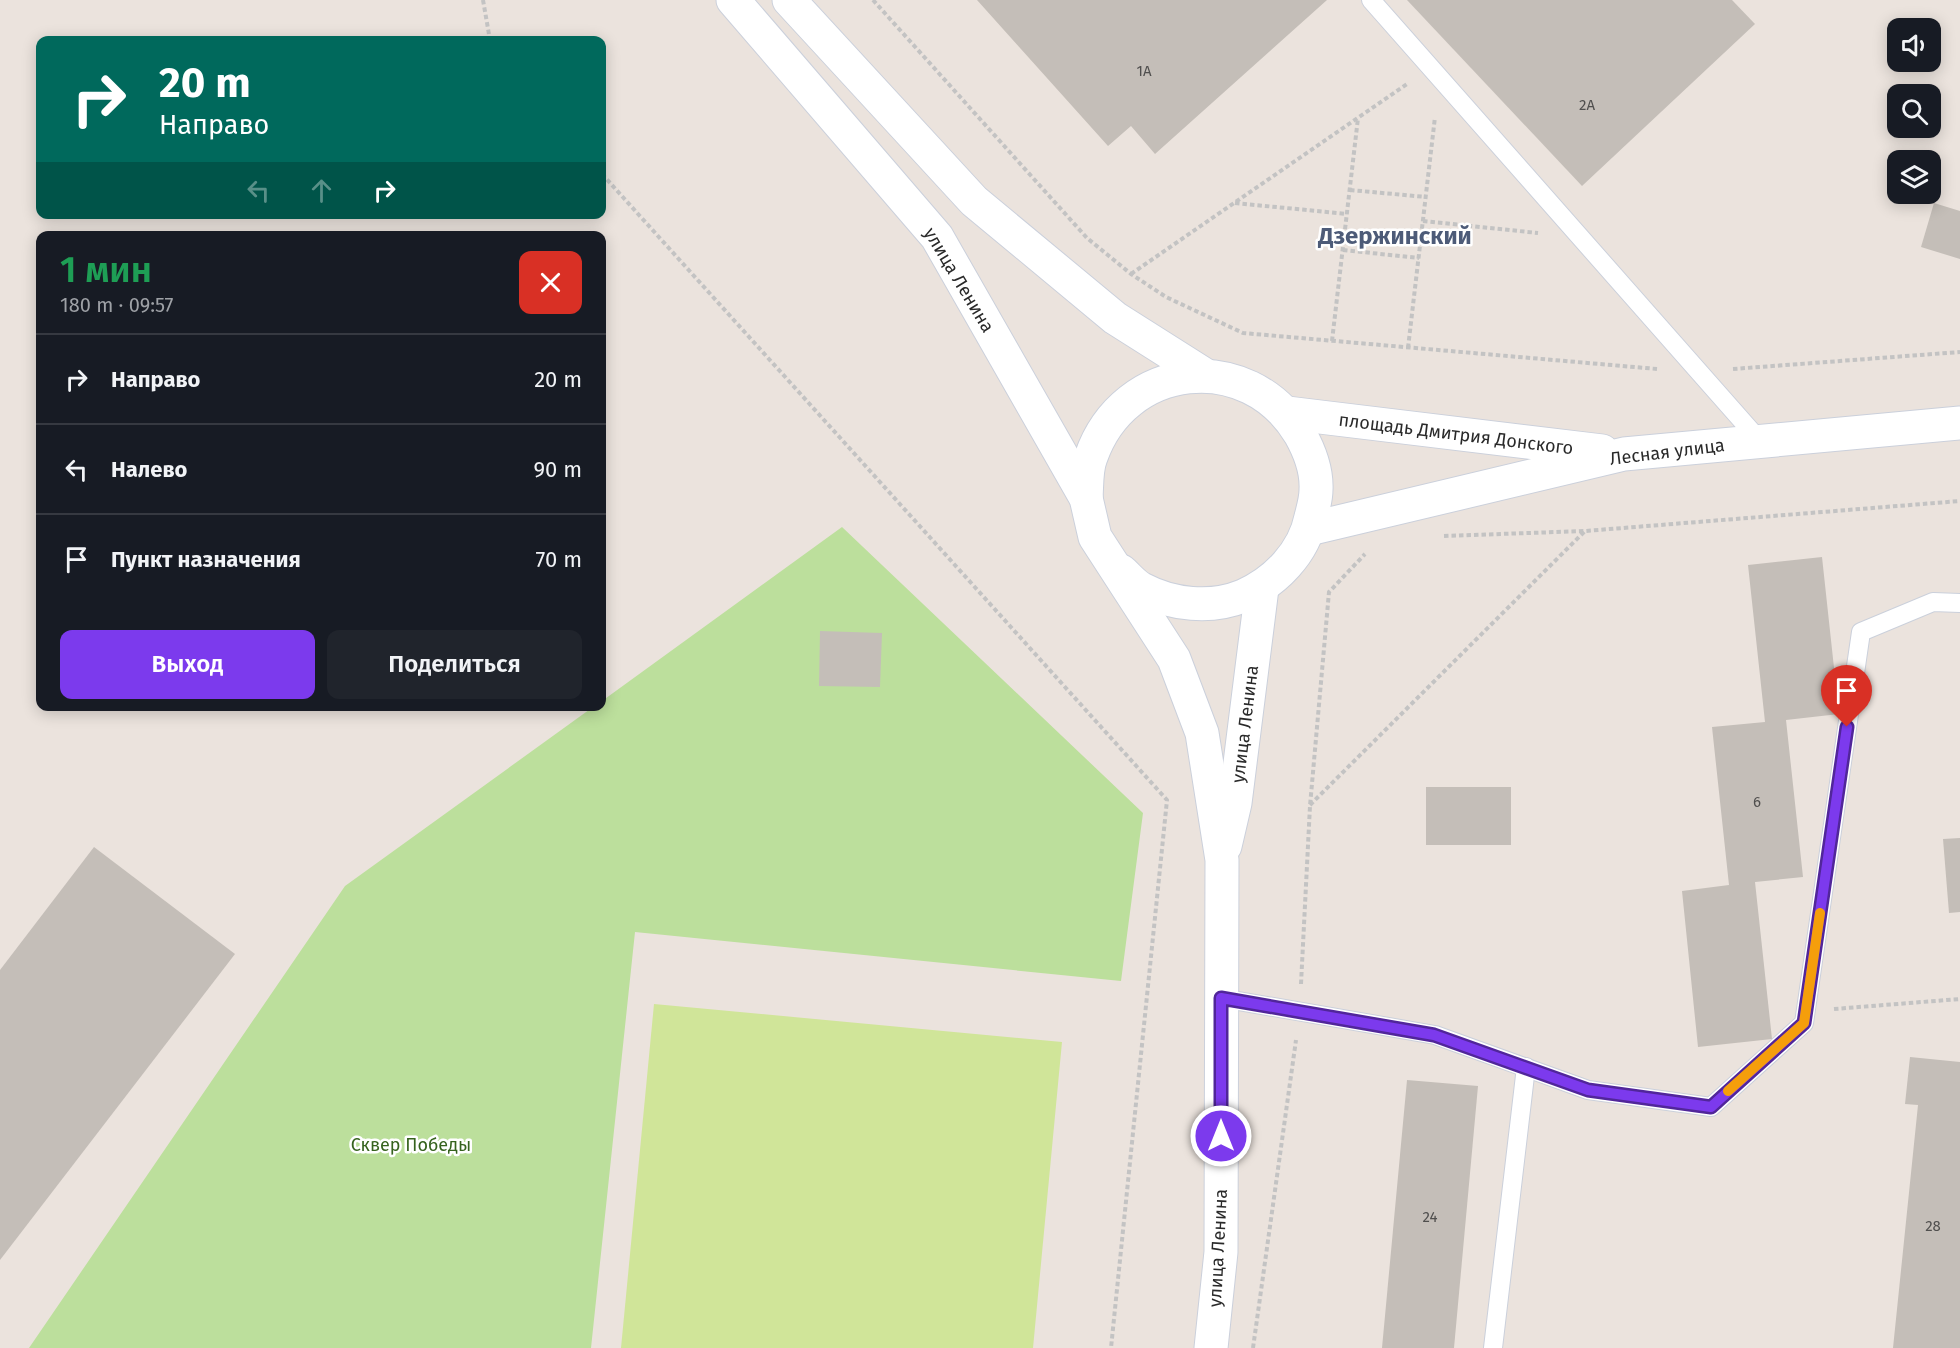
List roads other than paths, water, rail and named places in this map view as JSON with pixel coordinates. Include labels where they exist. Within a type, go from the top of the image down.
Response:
[{"type":"street","name":"улица Ленина","points":[[733,0],[937,237],[1086,498],[1095,537],[1174,659],[1202,733],[1222,860],[1221,1252],[1211,1348]]},
{"type":"street","name":"улица Ленина","points":[[789,0],[974,201],[1115,318],[1205,375]]},
{"type":"street","name":"улица Ленина","points":[[1086,498],[1090,459],[1107,422],[1122,405],[1155,384],[1205,375],[1218,376],[1256,388],[1287,413],[1309,451],[1316,490],[1309,529],[1292,561],[1262,588],[1229,601],[1190,604],[1141,588],[1111,562]]},
{"type":"street","name":"площадь Дмитрия Донского","points":[[1287,413],[1624,454]]},
{"type":"street","name":"Лесная улица","points":[[1309,529],[1624,454],[1960,423]]},
{"type":"street","name":"улица Ленина","points":[[1222,860],[1235,803],[1262,588]]},
{"type":"lane","points":[[1371,0],[1760,441]]},
{"type":"lane","points":[[1221,998],[1434,1035],[1588,1090],[1711,1107],[1804,1023],[1861,632],[1933,602],[1960,603]]},
{"type":"lane","points":[[1493,1348],[1526,1067]]},
{"type":"district","name":"Дзержинский","points":[[1395,236]]},
{"type":"park label","name":"Сквер Победы","points":[[411,1145]]}]
